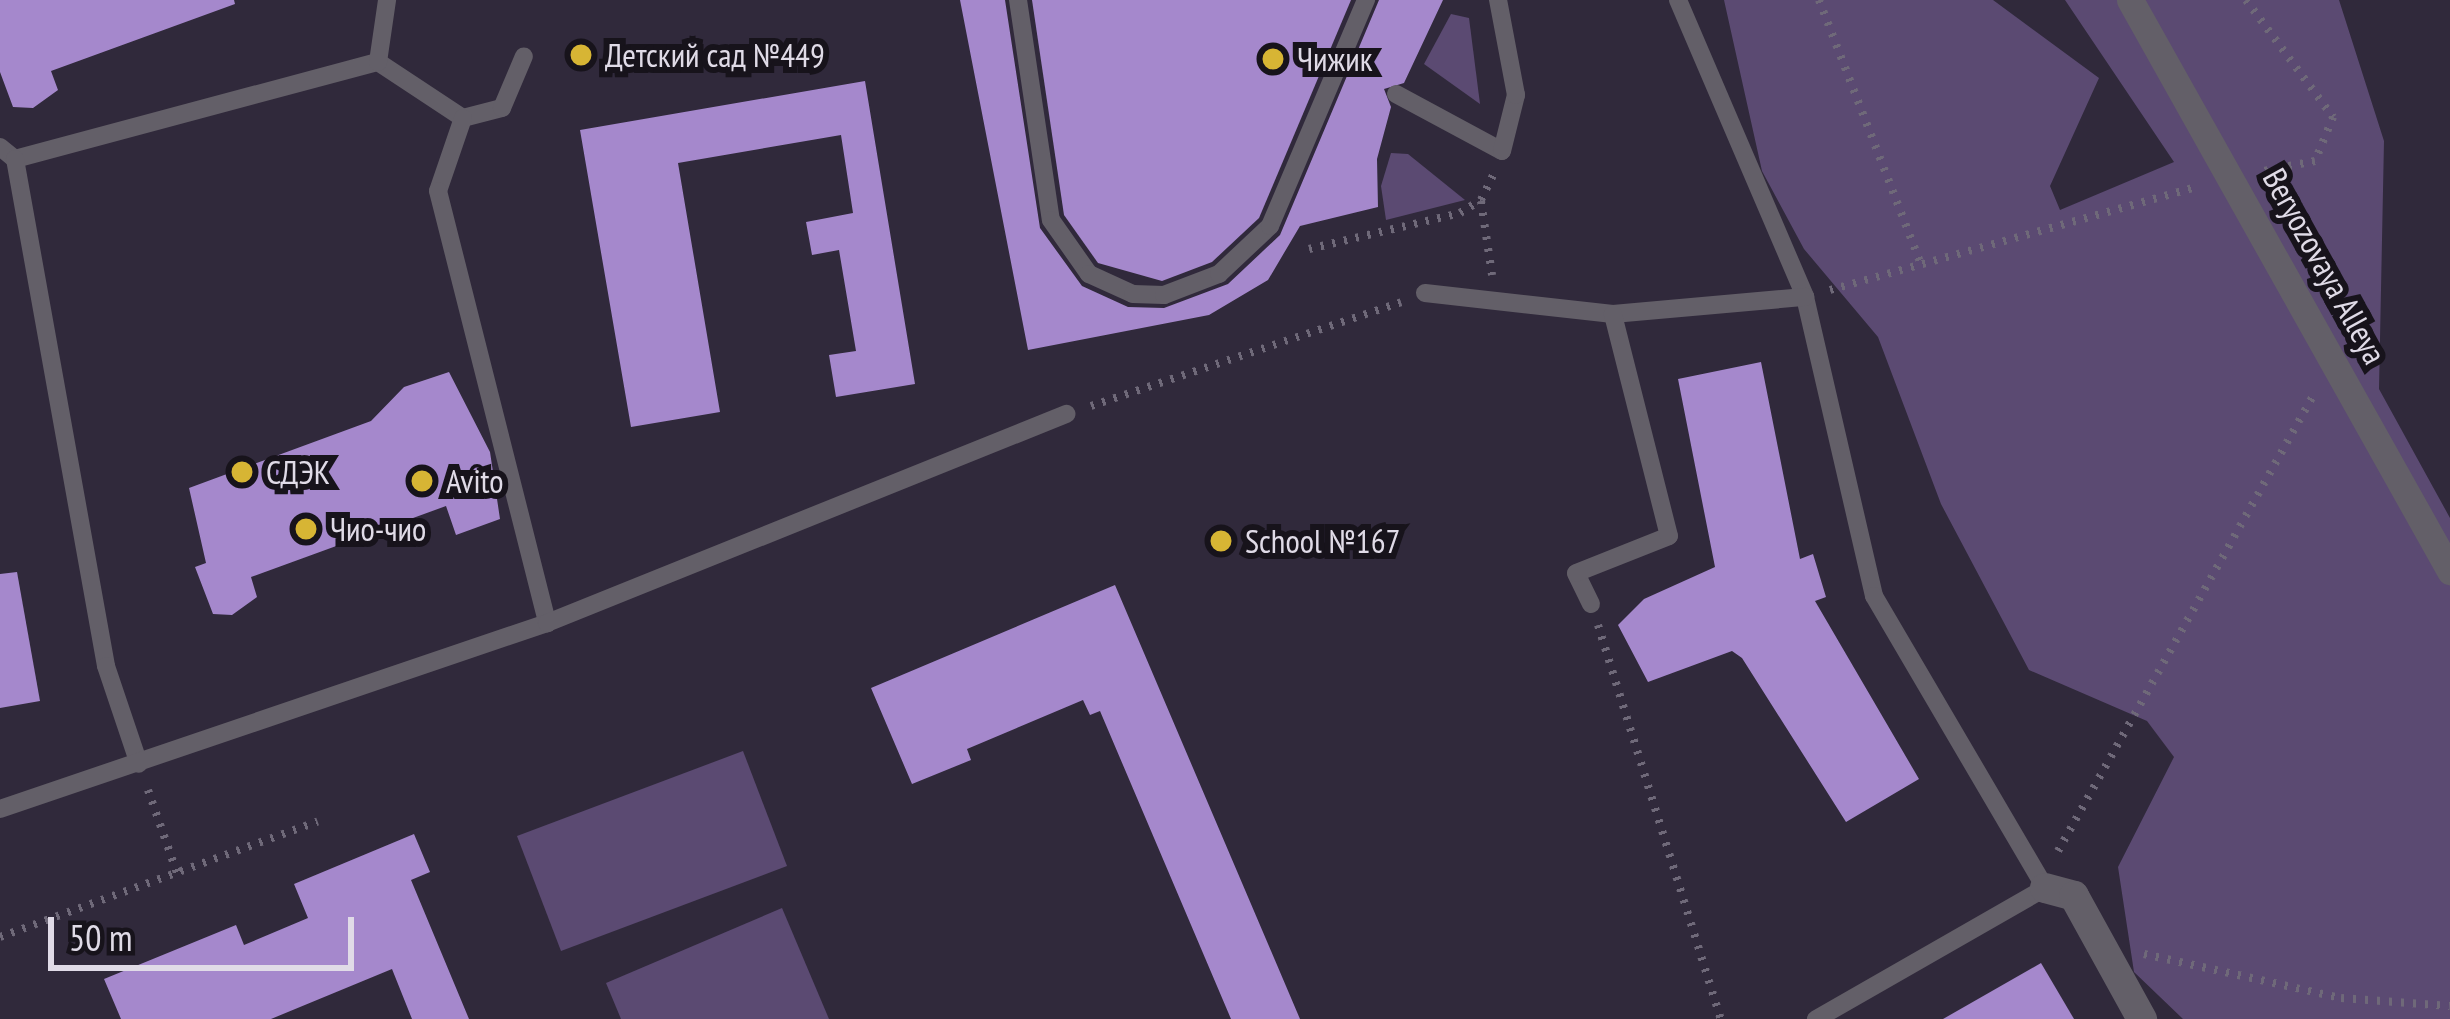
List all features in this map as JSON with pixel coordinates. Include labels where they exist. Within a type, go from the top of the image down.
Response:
[{"type":"street","name":"Beryozovaya Alleya","points":[[2130,0],[2336,356],[2450,571]]},
{"type":"street","points":[[2060,892],[2101,945],[2142,1019]]},
{"type":"lane","points":[[378,62],[387,0]]},
{"type":"lane","points":[[1018,0],[1051,220],[1089,274],[1133,294],[1164,295],[1219,274],[1270,226],[1366,0]]},
{"type":"lane","points":[[1396,94],[1502,151],[1516,94],[1498,0]]},
{"type":"lane","points":[[1678,0],[1805,297],[1874,596],[2060,892],[1816,1019]]},
{"type":"lane","points":[[139,764],[106,666],[7,153],[378,62],[463,118],[502,108],[524,56]]},
{"type":"lane","points":[[463,118],[438,191],[547,622]]},
{"type":"lane","points":[[1425,293],[1613,314],[1805,297]]},
{"type":"lane","points":[[1591,604],[1576,573],[1670,536],[1613,314]]},
{"type":"lane","points":[[0,809],[547,622],[1066,414]]},
{"type":"path","points":[[1819,0],[1922,267]]},
{"type":"path","points":[[1805,297],[2234,177],[2315,161],[2333,117],[2246,0]]},
{"type":"path","points":[[1496,301],[1481,200],[1502,151]]},
{"type":"path","points":[[1309,249],[1481,200]]},
{"type":"path","points":[[1066,414],[1425,293]]},
{"type":"path","points":[[2060,892],[2057,848],[2336,356]]},
{"type":"path","points":[[1591,604],[1721,1019]]},
{"type":"path","points":[[139,764],[177,873]]},
{"type":"path","points":[[0,937],[318,821]]},
{"type":"path","points":[[2101,945],[2341,998],[2450,1006]]},
{"type":"shaded area","points":[[1724,0],[1993,0],[2099,78],[2050,186],[2060,210],[2174,162],[2065,0],[2339,0],[2384,141],[2379,389],[2450,518],[2450,1019],[2183,1019],[2134,972],[2118,867],[2174,757],[2147,721],[2029,670],[1941,504],[1878,337],[1804,249],[1762,171]]},
{"type":"shaded area","points":[[1451,14],[1469,18],[1480,104],[1424,64]]},
{"type":"shaded area","points":[[1391,153],[1408,154],[1465,200],[1386,220],[1381,186]]},
{"type":"shaded area","points":[[743,751],[787,866],[561,951],[517,836]]},
{"type":"shaded area","points":[[782,908],[829,1019],[621,1019],[606,983]]},
{"type":"building","points":[[0,0],[234,0],[235,4],[51,71],[58,90],[33,108],[13,107],[0,72]]},
{"type":"building","points":[[960,0],[1005,0],[1040,228],[1082,286],[1128,307],[1164,308],[1228,284],[1280,235],[1379,0],[1443,0],[1404,83],[1384,89],[1391,107],[1377,159],[1378,207],[1300,226],[1268,280],[1209,315],[1028,350]]},
{"type":"building","points":[[1032,0],[1351,0],[1259,218],[1212,262],[1162,281],[1098,263],[1064,215]]},
{"type":"building","points":[[865,81],[915,384],[836,397],[829,355],[856,351],[839,250],[812,255],[806,222],[853,213],[841,135],[678,163],[720,412],[631,427],[580,130]]},
{"type":"building","points":[[1761,362],[1800,559],[1813,554],[1826,597],[1815,601],[1919,779],[1846,822],[1742,658],[1732,651],[1648,682],[1618,625],[1644,599],[1715,567],[1678,379]]},
{"type":"building","points":[[449,372],[490,452],[500,519],[456,535],[446,506],[251,577],[257,597],[232,615],[213,614],[195,567],[206,563],[189,488],[371,421],[404,387]]},
{"type":"building","points":[[17,572],[40,701],[0,708],[0,574]]},
{"type":"building","points":[[1115,585],[1300,1019],[1231,1019],[1100,711],[1090,715],[1083,700],[967,749],[971,760],[912,784],[871,688]]},
{"type":"building","points":[[414,834],[430,872],[411,880],[469,1019],[412,1019],[392,969],[271,1019],[121,1019],[104,979],[236,925],[244,945],[308,918],[294,884]]},
{"type":"building","points":[[2041,963],[2074,1019],[1943,1019]]},
{"type":"place","name":"Детский сад №449","points":[[581,55]]},
{"type":"place","name":"Чижик","points":[[1273,59]]},
{"type":"place","name":"СДЭК","points":[[242,472]]},
{"type":"place","name":"Avito","points":[[422,481]]},
{"type":"place","name":"Чио-чио","points":[[306,529]]},
{"type":"place","name":"School №167","points":[[1221,541]]}]
